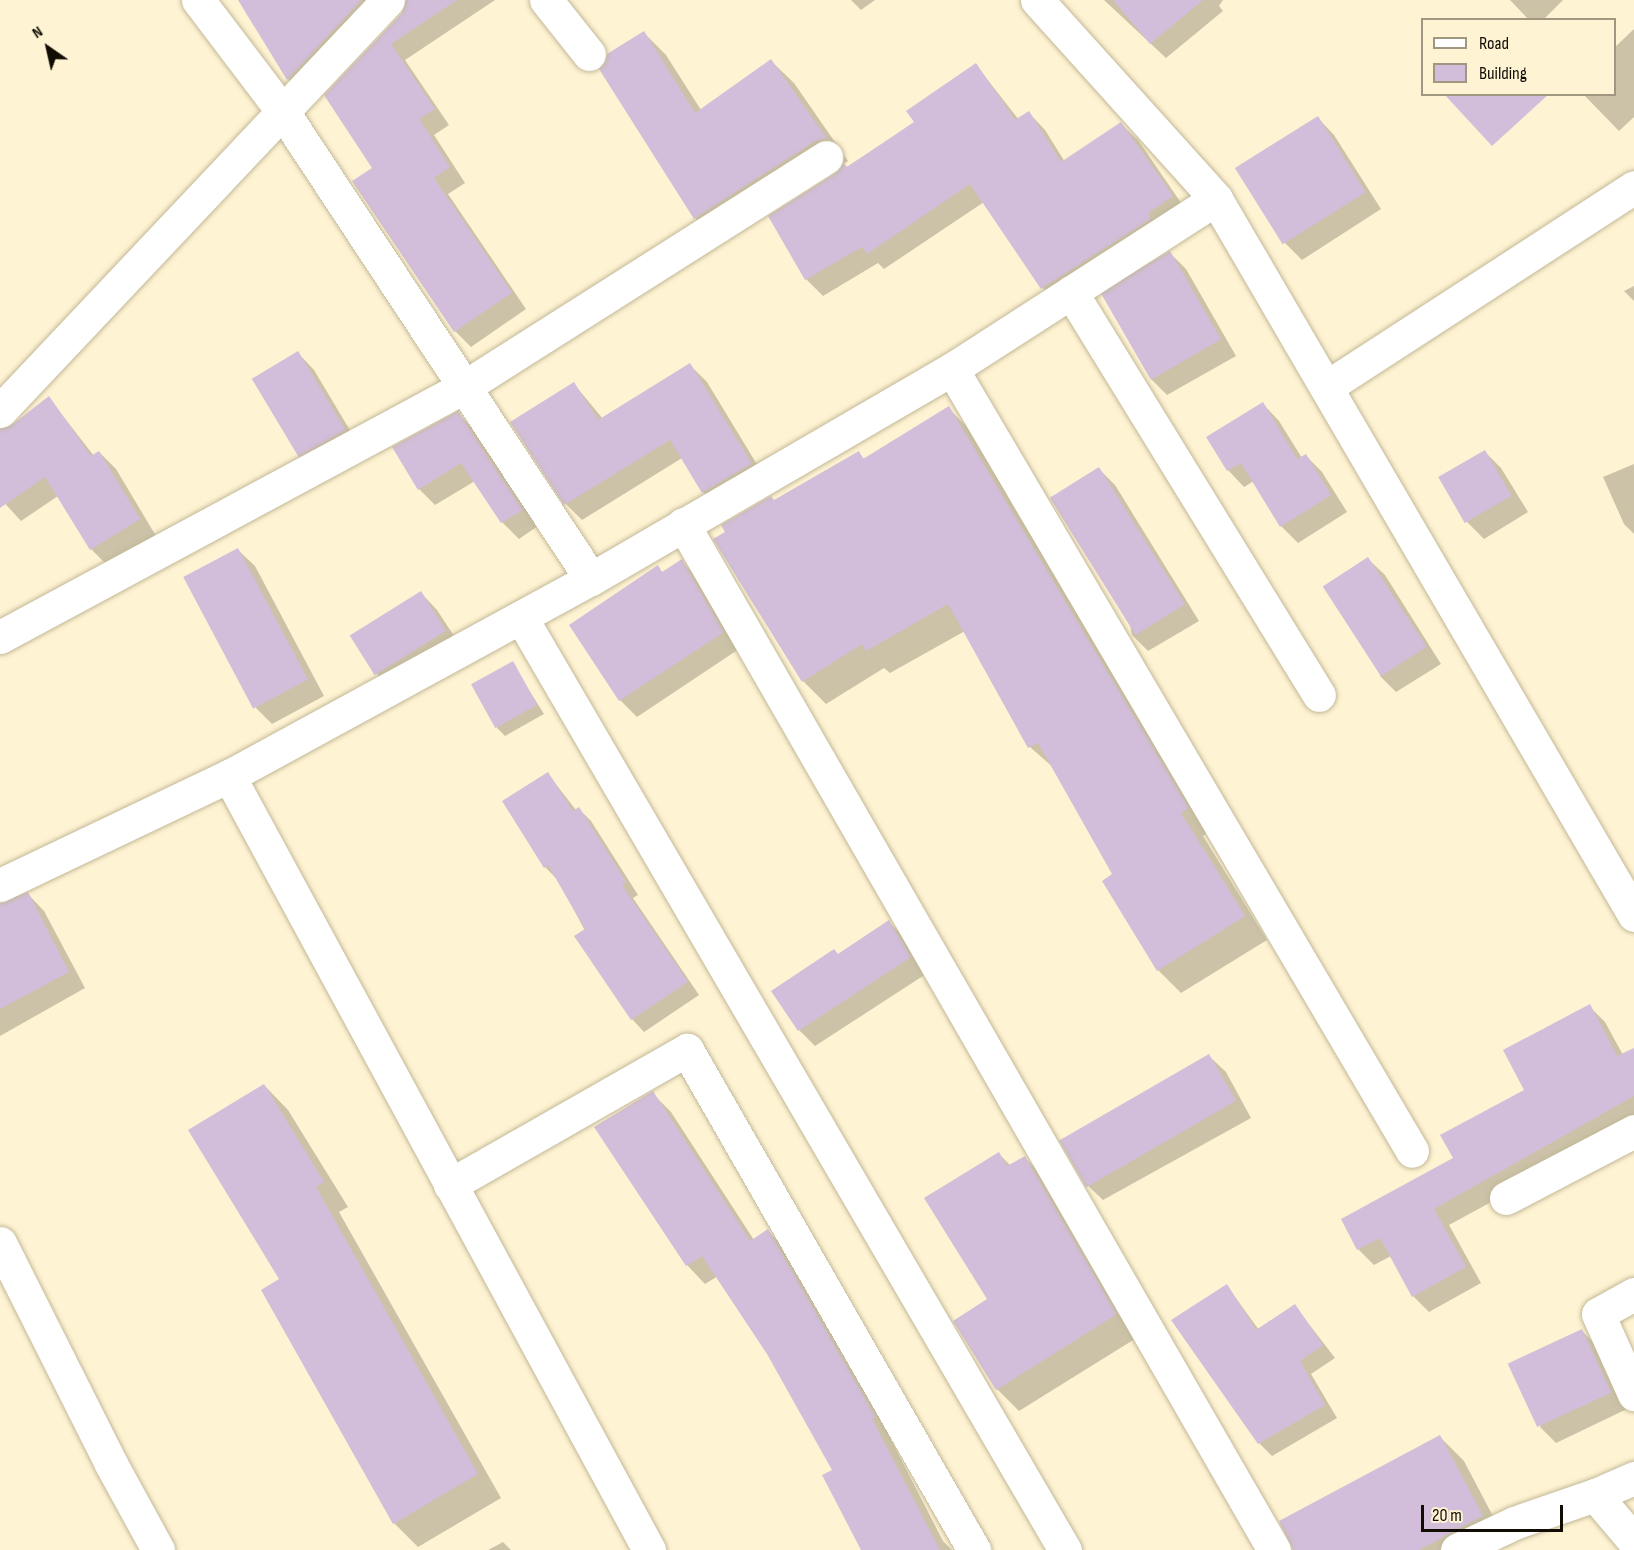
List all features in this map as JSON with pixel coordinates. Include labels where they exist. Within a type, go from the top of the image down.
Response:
[{"type":"street","points":[[198,0],[283,112],[591,579]]},
{"type":"street","points":[[0,411],[388,0]]},
{"type":"street","points":[[546,0],[589,54]]},
{"type":"street","points":[[1037,0],[1216,199],[1328,386],[1634,915]]},
{"type":"street","points":[[0,637],[464,387],[826,157]]},
{"type":"street","points":[[1328,386],[1634,187]]},
{"type":"street","points":[[0,885],[229,776],[522,619],[952,369],[1216,199]]},
{"type":"street","points":[[1071,292],[1319,695]]},
{"type":"street","points":[[952,369],[1412,1151]]},
{"type":"street","points":[[683,524],[1274,1550]]},
{"type":"street","points":[[522,619],[1065,1550]]},
{"type":"street","points":[[229,776],[649,1550]]},
{"type":"street","points":[[450,1185],[687,1050],[974,1550]]},
{"type":"street","points":[[1506,1198],[1634,1131]]},
{"type":"street","points":[[0,1243],[158,1550]]},
{"type":"street","points":[[1634,1294],[1598,1314],[1634,1394]]},
{"type":"street","points":[[1458,1550],[1514,1523],[1595,1495],[1634,1478]]},
{"type":"street","points":[[1595,1495],[1634,1541]]},
{"type":"building","points":[[238,0],[362,0],[287,80]]},
{"type":"building","points":[[406,0],[457,0],[391,44],[435,109],[419,119],[450,167],[434,178],[512,293],[454,332],[352,181],[372,168],[324,95],[402,13]]},
{"type":"building","points":[[1113,0],[1203,0],[1150,44]]},
{"type":"building","points":[[644,31],[695,113],[771,59],[827,139],[816,141],[694,219],[599,69],[607,54]]},
{"type":"building","points":[[976,63],[1015,120],[1029,111],[1061,162],[1121,122],[1173,196],[1148,213],[1151,219],[1041,289],[970,184],[867,254],[862,247],[805,280],[768,216],[836,173],[843,162],[847,167],[914,122],[906,111]]},
{"type":"building","points":[[1446,96],[1547,96],[1492,146]]},
{"type":"building","points":[[1318,116],[1366,192],[1283,244],[1235,168]]},
{"type":"building","points":[[1170,251],[1221,339],[1151,380],[1100,292]]},
{"type":"building","points":[[298,351],[345,430],[299,458],[252,379]]},
{"type":"building","points":[[690,363],[752,464],[702,493],[670,440],[564,505],[510,422],[574,382],[598,420]]},
{"type":"building","points":[[49,396],[91,456],[99,451],[140,519],[90,550],[45,477],[0,508],[0,429],[13,424]]},
{"type":"building","points":[[1263,402],[1297,459],[1306,454],[1331,495],[1280,527],[1241,463],[1227,471],[1206,437]]},
{"type":"building","points":[[949,406],[1189,808],[1181,813],[1245,916],[1157,971],[1102,881],[1112,874],[1038,743],[1028,748],[948,604],[866,651],[862,644],[802,682],[713,539],[725,532],[721,525],[771,496],[774,500],[859,451],[863,459]]},
{"type":"building","points":[[458,411],[523,510],[501,523],[461,463],[418,490],[392,447]]},
{"type":"building","points":[[1485,450],[1512,496],[1465,523],[1438,477]]},
{"type":"building","points":[[1099,467],[1185,604],[1136,635],[1050,498]]},
{"type":"building","points":[[238,548],[308,680],[253,709],[183,577]]},
{"type":"building","points":[[1368,557],[1426,647],[1381,676],[1323,586]]},
{"type":"building","points":[[682,559],[724,632],[619,701],[569,625],[658,565],[662,572]]},
{"type":"building","points":[[421,591],[446,631],[375,675],[350,636]]},
{"type":"building","points":[[513,661],[537,705],[495,728],[471,684]]},
{"type":"building","points":[[548,772],[573,811],[579,807],[626,882],[622,885],[688,982],[631,1020],[574,936],[585,929],[548,865],[544,868],[502,801]]},
{"type":"building","points":[[28,892],[69,972],[0,1009],[0,903]]},
{"type":"building","points":[[889,920],[911,957],[798,1031],[771,991],[834,949],[838,954]]},
{"type":"building","points":[[1590,1004],[1617,1056],[1634,1048],[1634,1096],[1434,1209],[1466,1267],[1412,1297],[1380,1238],[1357,1250],[1341,1219],[1453,1158],[1440,1135],[1524,1090],[1503,1050]]},
{"type":"building","points":[[1209,1054],[1236,1101],[1086,1187],[1059,1140]]},
{"type":"building","points":[[264,1084],[324,1182],[316,1187],[478,1474],[393,1524],[261,1290],[279,1279],[188,1130]]},
{"type":"building","points":[[653,1091],[750,1241],[768,1229],[876,1417],[872,1419],[940,1550],[861,1550],[822,1475],[832,1470],[767,1354],[702,1256],[686,1266],[594,1127]]},
{"type":"building","points":[[999,1152],[1007,1166],[1025,1156],[1117,1314],[996,1390],[953,1321],[987,1299],[924,1198]]},
{"type":"building","points":[[1227,1284],[1256,1330],[1295,1304],[1323,1345],[1300,1361],[1325,1405],[1258,1444],[1171,1320]]},
{"type":"building","points":[[1582,1329],[1612,1392],[1537,1427],[1508,1364]]},
{"type":"building","points":[[1440,1435],[1483,1516],[1419,1550],[1293,1550],[1279,1521]]}]
